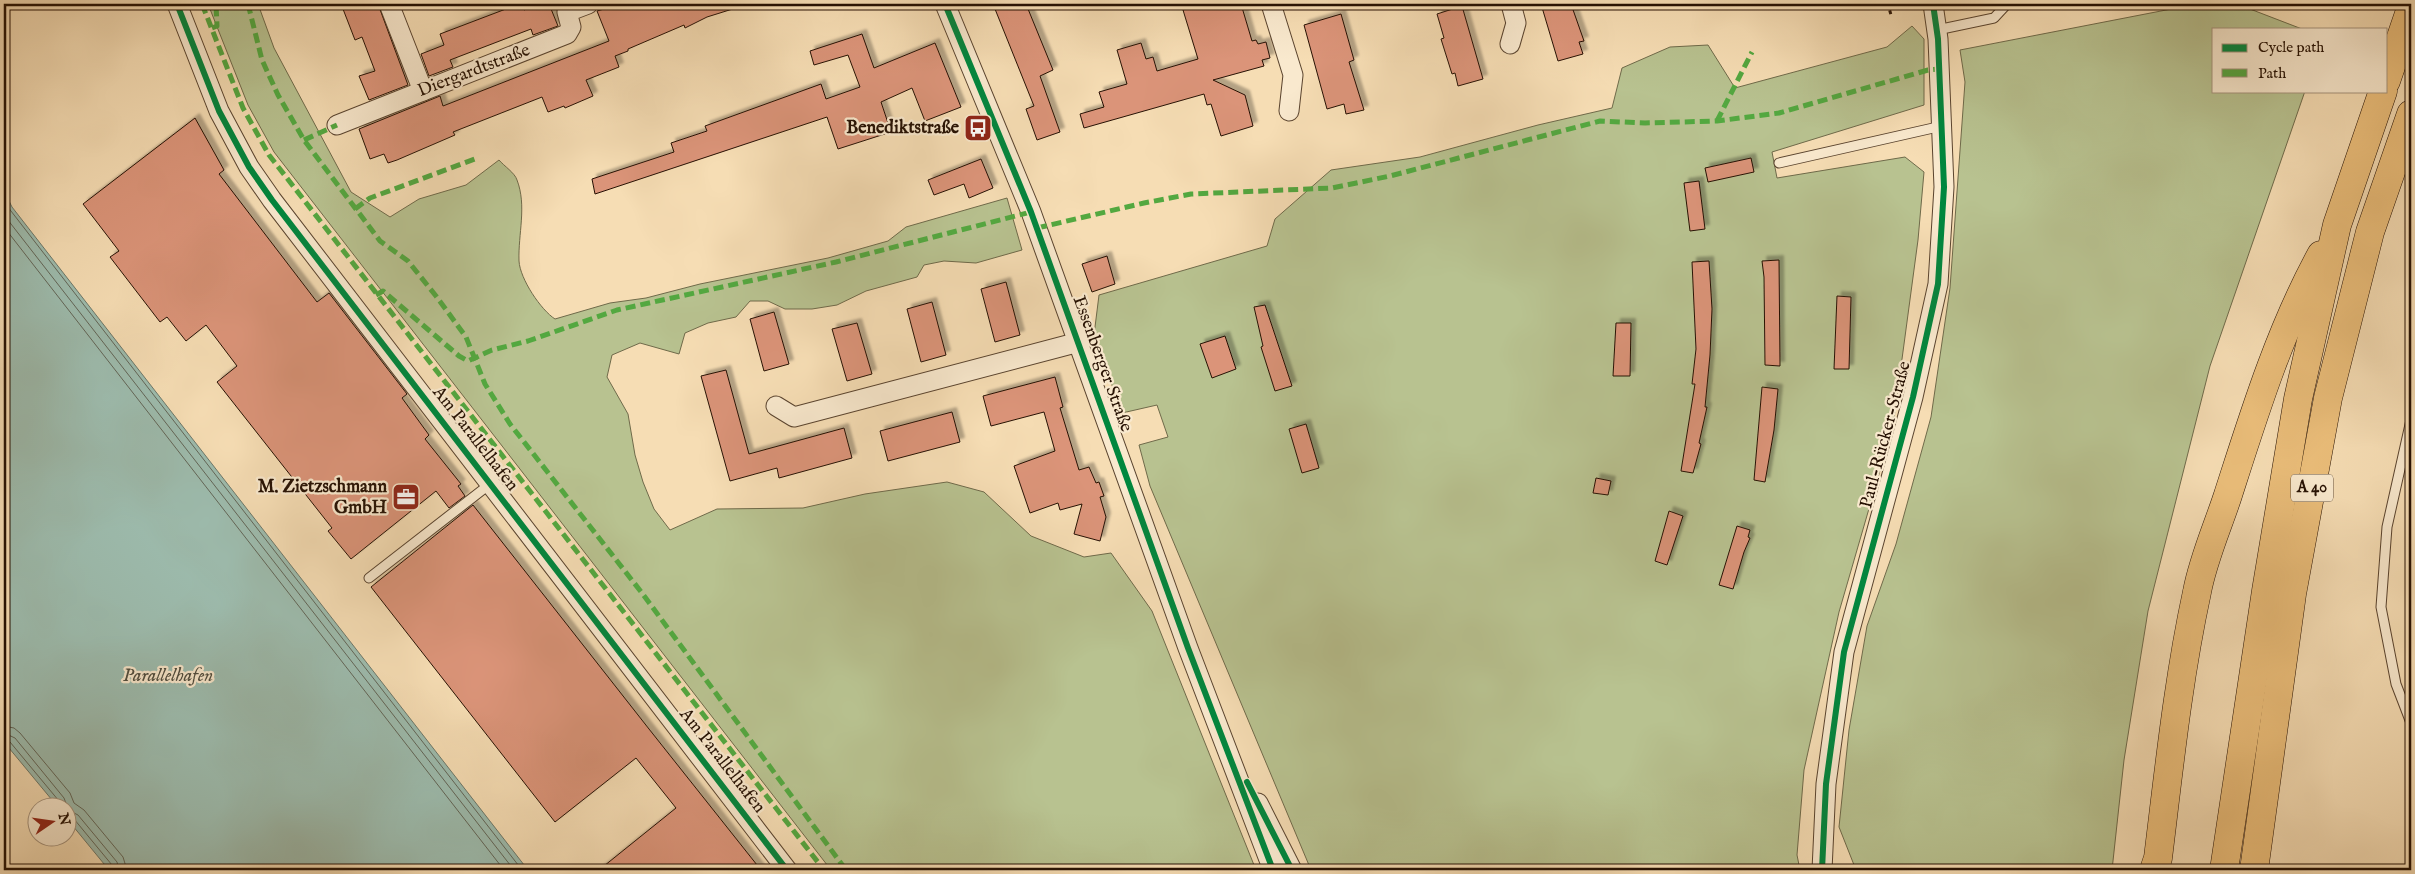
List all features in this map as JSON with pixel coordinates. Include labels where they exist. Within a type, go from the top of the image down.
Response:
[{"type":"highway","points":[[2388,75],[2411,8]]},
{"type":"highway","name":"A 40","points":[[2224,870],[2266,592],[2298,399],[2337,225],[2383,92]]},
{"type":"highway","name":"A 40","points":[[2254,870],[2292,594],[2328,398],[2370,232],[2411,114]]},
{"type":"highway","points":[[2158,866],[2176,709],[2197,590],[2239,460],[2276,357],[2304,286],[2337,225]]},
{"type":"street","name":"Am Parallelhafen","points":[[177,4],[219,111],[250,167],[272,200],[788,870]]},
{"type":"street","points":[[389,4],[423,91]]},
{"type":"street","name":"Diergardtstraße","points":[[338,125],[567,34],[571,27],[565,8],[588,4]]},
{"type":"street","name":"Essenberger Straße","points":[[945,4],[1030,212],[1079,342],[1188,648],[1273,870]]},
{"type":"street","points":[[1271,4],[1293,75],[1289,111]]},
{"type":"street","points":[[1510,44],[1516,23],[1511,4]]},
{"type":"street","name":"Paul-Rücker-Straße","points":[[1822,870],[1833,723],[1844,652],[1913,397],[1938,284],[1944,188],[1942,126],[1933,4]]},
{"type":"street","name":"Essenberger Straße","points":[[776,406],[794,417],[1079,342]]},
{"type":"street","name":"Essenberger Straße","points":[[1223,738],[1292,870]]},
{"type":"street","name":"Paul-Rücker-Straße","points":[[1825,823],[1833,870]]},
{"type":"lane","points":[[1936,30],[1994,18],[2007,4]]},
{"type":"lane","points":[[1779,163],[1942,126]]},
{"type":"lane","points":[[2411,420],[2387,527],[2381,607],[2396,684],[2411,723]]},
{"type":"lane","points":[[369,578],[490,484]]},
{"type":"path","points":[[1888,4],[1891,15]]},
{"type":"green space","points":[[208,4],[258,4],[274,48],[351,192],[390,217],[419,199],[466,185],[499,160],[514,175],[520,190],[522,210],[519,251],[520,268],[527,285],[544,309],[555,319],[610,303],[646,298],[700,284],[828,258],[888,241],[906,227],[1007,198],[1022,250],[976,263],[944,261],[924,265],[917,277],[866,291],[837,305],[812,309],[785,309],[768,301],[750,301],[736,317],[708,323],[685,333],[679,354],[640,343],[612,355],[607,377],[628,414],[635,455],[643,482],[654,509],[670,530],[717,509],[803,508],[865,494],[947,482],[984,492],[1031,536],[1084,557],[1111,553],[1152,611],[1256,870],[831,870],[274,152],[248,105]]},
{"type":"green space","points":[[2197,4],[2237,4],[2299,28],[2212,28],[2212,92],[2305,92],[2210,366],[2148,611],[2124,760],[2112,870],[1856,870],[1839,827],[1849,730],[1867,626],[1896,544],[1931,417],[1950,288],[1965,82],[1960,50]]},
{"type":"green space","points":[[1912,26],[1924,39],[1924,105],[1772,152],[1777,178],[1905,157],[1924,172],[1918,240],[1893,426],[1839,612],[1804,770],[1797,855],[1800,870],[1311,870],[1150,486],[1139,445],[1168,437],[1157,405],[1122,413],[1094,335],[1099,295],[1267,246],[1275,219],[1331,170],[1420,157],[1538,125],[1612,108],[1622,68],[1670,47],[1708,45],[1735,88],[1887,47]]},
{"type":"water","name":"Parallelhafen","points":[[4,191],[12,207],[528,870],[109,870],[78,832],[78,796],[49,796],[4,742]]},
{"type":"building","points":[[356,4],[378,4],[408,85],[369,100],[359,76],[375,71],[362,37],[355,40],[343,9]]},
{"type":"building","points":[[521,4],[524,10],[539,4],[549,4],[558,26],[533,35],[531,29],[450,60],[453,67],[429,76],[421,54],[444,45],[440,34]]},
{"type":"building","points":[[622,4],[739,4],[739,7],[707,17],[685,28],[684,25],[615,56],[619,67],[586,80],[593,96],[565,108],[564,106],[548,112],[542,97],[453,132],[455,135],[397,160],[388,163],[384,154],[370,159],[359,129],[440,96],[443,106],[609,41],[597,11]]},
{"type":"building","points":[[993,4],[1026,4],[1053,70],[1040,76],[1060,132],[1037,140],[1026,109],[1034,106]]},
{"type":"building","points":[[1202,4],[1241,4],[1252,41],[1256,40],[1258,44],[1266,42],[1270,58],[1262,60],[1264,66],[1213,80],[1245,95],[1253,126],[1221,136],[1211,104],[1207,105],[1204,94],[1084,128],[1080,114],[1104,107],[1099,92],[1127,84],[1117,50],[1141,43],[1146,59],[1153,57],[1157,71],[1198,59],[1183,10]]},
{"type":"building","points":[[1541,4],[1571,4],[1584,41],[1579,42],[1583,54],[1558,61]]},
{"type":"building","points":[[1462,6],[1483,79],[1458,86],[1455,73],[1452,74],[1441,39],[1444,38],[1437,14]]},
{"type":"building","points":[[1341,14],[1354,60],[1349,62],[1364,110],[1346,114],[1344,104],[1327,109],[1304,25]]},
{"type":"building","points":[[862,34],[874,68],[935,43],[961,107],[925,121],[912,88],[881,102],[891,132],[838,149],[827,117],[595,194],[592,179],[674,152],[671,143],[707,131],[705,126],[821,84],[826,99],[860,87],[848,55],[814,65],[810,51]]},
{"type":"building","points":[[195,118],[224,170],[219,174],[317,302],[329,293],[407,394],[402,398],[429,435],[425,439],[461,484],[458,486],[465,496],[449,508],[436,491],[351,559],[328,531],[332,528],[217,382],[237,366],[206,325],[186,341],[167,317],[160,322],[110,257],[119,251],[83,204]]},
{"type":"building","points":[[1751,158],[1754,172],[1708,182],[1705,168]]},
{"type":"building","points":[[981,159],[993,188],[969,198],[964,184],[934,195],[928,180]]},
{"type":"building","points":[[1699,181],[1705,229],[1690,231],[1684,183]]},
{"type":"building","points":[[1107,256],[1115,284],[1092,292],[1082,264]]},
{"type":"building","points":[[1779,260],[1780,366],[1765,365],[1764,277],[1762,261]]},
{"type":"building","points":[[1709,261],[1712,309],[1705,407],[1707,407],[1699,443],[1701,444],[1693,473],[1681,471],[1695,384],[1692,384],[1696,349],[1692,262]]},
{"type":"building","points":[[1006,282],[1020,335],[995,342],[981,289]]},
{"type":"building","points":[[1837,296],[1851,297],[1849,369],[1834,369]]},
{"type":"building","points":[[932,302],[946,355],[921,362],[907,309]]},
{"type":"building","points":[[1265,305],[1292,386],[1275,391],[1261,347],[1263,346],[1254,307]]},
{"type":"building","points":[[774,312],[789,364],[764,371],[750,319]]},
{"type":"building","points":[[857,323],[872,374],[847,381],[832,329]]},
{"type":"building","points":[[1616,323],[1631,323],[1630,376],[1613,376]]},
{"type":"building","points":[[1225,336],[1236,369],[1212,378],[1200,344]]},
{"type":"building","points":[[726,370],[749,454],[844,428],[852,458],[779,478],[777,468],[730,481],[701,376]]},
{"type":"building","points":[[1055,377],[1063,407],[1060,408],[1079,470],[1089,467],[1096,483],[1099,482],[1104,496],[1100,497],[1106,517],[1100,541],[1074,534],[1082,504],[1060,510],[1058,503],[1030,513],[1014,466],[1055,451],[1044,412],[991,426],[983,396]]},
{"type":"building","points":[[1762,387],[1778,389],[1774,430],[1765,482],[1754,480]]},
{"type":"building","points":[[952,412],[960,442],[888,461],[880,431]]},
{"type":"building","points":[[1306,424],[1319,468],[1302,473],[1289,429]]},
{"type":"building","points":[[1596,478],[1611,481],[1608,495],[1593,493]]},
{"type":"building","points":[[473,505],[761,870],[599,870],[676,808],[636,758],[555,822],[371,587]]},
{"type":"building","points":[[1669,511],[1683,516],[1667,565],[1655,561]]},
{"type":"building","points":[[1737,526],[1750,530],[1748,537],[1750,538],[1733,589],[1719,585]]},
{"type":"marked path","points":[[202,4],[243,108],[269,155],[824,870]]},
{"type":"marked path","points":[[212,28],[217,26],[216,4]]},
{"type":"marked path","points":[[248,4],[262,60],[278,95],[304,140],[380,241],[408,261],[436,296],[466,337],[485,384],[510,424],[642,593],[846,870]]},
{"type":"marked path","points":[[1717,121],[1752,52]]},
{"type":"marked path","points":[[1037,228],[1191,194],[1332,188],[1390,176],[1600,121],[1645,123],[1717,121],[1779,113],[1928,70],[1940,69]]},
{"type":"marked path","points":[[304,140],[337,125]]},
{"type":"marked path","points":[[355,209],[370,198],[475,159]]},
{"type":"marked path","points":[[376,295],[383,291],[459,356],[468,361],[492,350],[528,341],[617,310],[836,262],[1031,212]]},
{"type":"cycle path","points":[[177,4],[219,111],[249,167],[272,200],[787,870]]},
{"type":"cycle path","points":[[945,4],[1031,212],[1188,648],[1273,870]]},
{"type":"cycle path","points":[[1822,870],[1826,784],[1844,652],[1913,397],[1938,284],[1944,187],[1938,39],[1933,4]]},
{"type":"cycle path","points":[[1247,782],[1292,870]]},
{"type":"place","name":"Benediktstraße","points":[[978,128]]},
{"type":"place","name":"M. Zietzschmann GmbH","points":[[406,497]]}]
